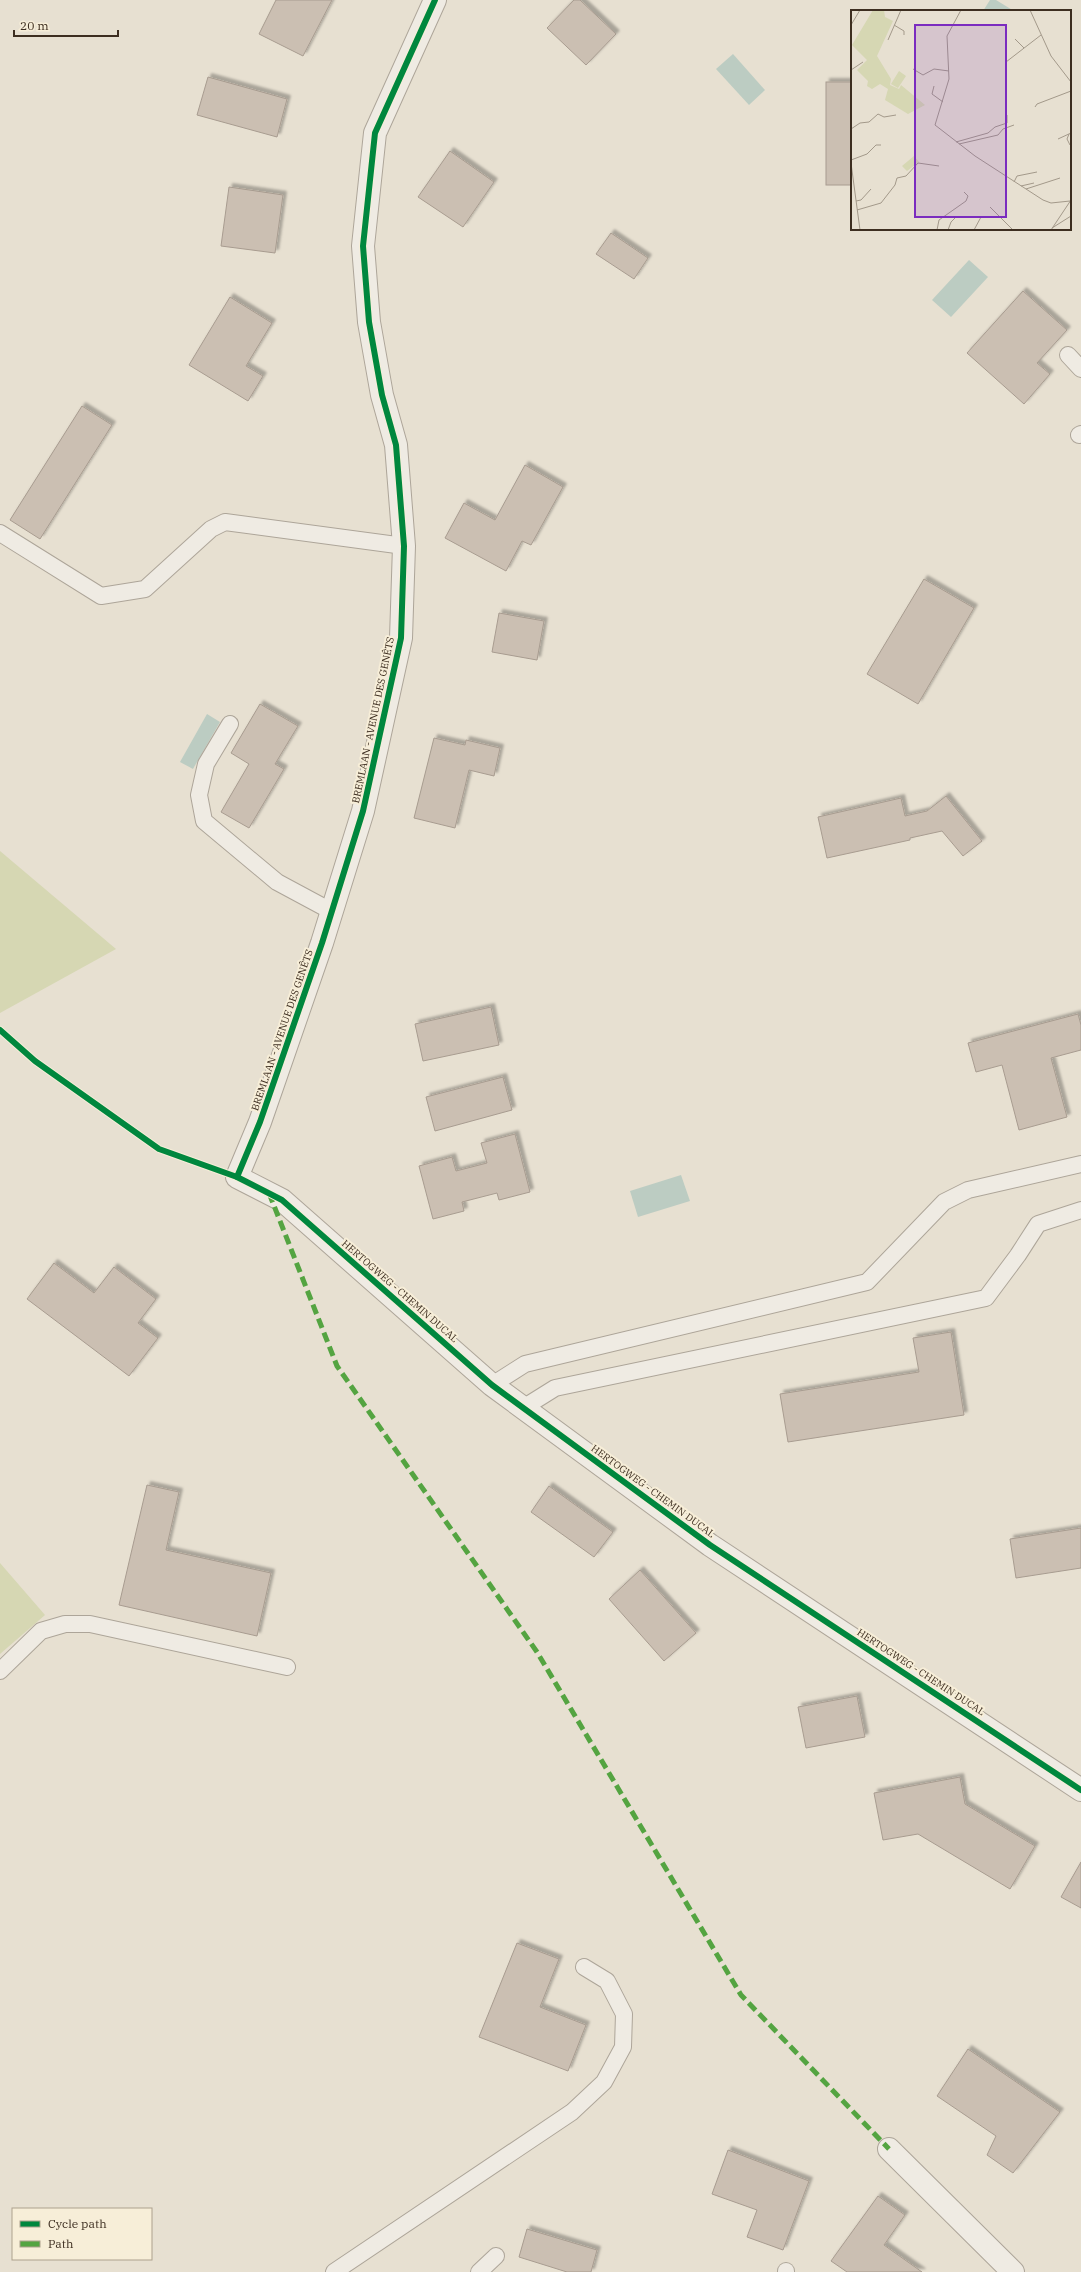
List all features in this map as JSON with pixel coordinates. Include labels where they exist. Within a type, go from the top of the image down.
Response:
[{"type":"street","name":"BREMLAAN - AVENUE DES GENÊTS","points":[[237,1177],[260,1122],[322,943],[363,811],[401,638],[404,546],[396,445],[382,395],[370,329],[363,246],[376,133],[435,0]]},
{"type":"street","name":"HERTOGWEG - CHEMIN DUCAL","points":[[237,1177],[282,1200],[492,1385],[710,1545],[1081,1790]]},
{"type":"street","points":[[889,2149],[1013,2272]]},
{"type":"lane","points":[[1068,355],[1081,369]]},
{"type":"lane","points":[[0,533],[101,596],[145,589],[211,529],[225,522],[404,546]]},
{"type":"lane","points":[[230,724],[206,764],[199,795],[204,821],[277,882],[331,911]]},
{"type":"lane","points":[[492,1385],[525,1364],[868,1282],[944,1202],[968,1190],[1081,1164]]},
{"type":"lane","points":[[523,1408],[555,1388],[986,1298],[1038,1224],[1081,1210]]},
{"type":"lane","points":[[0,1672],[41,1631],[65,1624],[90,1624],[287,1667]]},
{"type":"lane","points":[[334,2272],[572,2112],[604,2082],[623,2047],[624,2014],[607,1981],[584,1967]]},
{"type":"lane","points":[[479,2272],[496,2256]]},
{"type":"green space","points":[[0,851],[116,949],[0,1013]]},
{"type":"green space","points":[[0,1563],[45,1615],[0,1654]]},
{"type":"shaded area","points":[[990,0],[996,0],[1012,10],[984,10]]},
{"type":"shaded area","points":[[733,54],[765,90],[749,105],[716,69]]},
{"type":"shaded area","points":[[969,260],[988,277],[951,317],[932,300]]},
{"type":"shaded area","points":[[207,714],[220,722],[193,769],[180,762]]},
{"type":"shaded area","points":[[681,1175],[690,1201],[638,1217],[630,1191]]},
{"type":"building","points":[[276,0],[332,0],[303,56],[259,34]]},
{"type":"building","points":[[574,0],[580,0],[616,34],[586,65],[547,28]]},
{"type":"building","points":[[208,77],[287,99],[277,137],[197,115]]},
{"type":"building","points":[[826,82],[851,82],[851,185],[826,185]]},
{"type":"building","points":[[450,151],[494,182],[463,227],[418,197]]},
{"type":"building","points":[[229,187],[283,195],[275,253],[221,246]]},
{"type":"building","points":[[611,233],[648,258],[634,279],[596,254]]},
{"type":"building","points":[[1023,291],[1067,330],[1037,363],[1050,374],[1024,404],[967,353]]},
{"type":"building","points":[[230,297],[272,323],[246,366],[263,376],[248,401],[189,365]]},
{"type":"building","points":[[82,406],[112,425],[40,539],[10,520]]},
{"type":"building","points":[[525,465],[563,487],[531,545],[522,541],[506,571],[445,538],[464,503],[495,520]]},
{"type":"building","points":[[924,579],[974,608],[918,704],[867,674]]},
{"type":"building","points":[[499,613],[544,621],[537,660],[492,652]]},
{"type":"building","points":[[260,704],[298,726],[275,764],[284,769],[249,828],[221,812],[249,764],[231,753]]},
{"type":"building","points":[[434,738],[465,745],[466,740],[500,748],[494,776],[469,770],[455,828],[414,818]]},
{"type":"building","points":[[946,796],[982,841],[963,856],[942,831],[910,838],[910,840],[827,858],[818,817],[901,798],[905,816],[927,811]]},
{"type":"building","points":[[491,1007],[499,1045],[423,1061],[415,1024]]},
{"type":"building","points":[[1078,1014],[1081,1025],[1081,1050],[1051,1058],[1067,1117],[1019,1130],[1002,1065],[976,1072],[968,1043]]},
{"type":"building","points":[[503,1077],[512,1110],[435,1131],[426,1097]]},
{"type":"building","points":[[515,1134],[530,1192],[499,1200],[497,1193],[462,1202],[464,1211],[433,1219],[419,1166],[452,1157],[456,1171],[487,1163],[481,1143]]},
{"type":"building","points":[[54,1263],[94,1293],[114,1267],[156,1299],[138,1323],[158,1338],[129,1376],[27,1299]]},
{"type":"building","points":[[951,1332],[964,1415],[788,1442],[780,1394],[919,1372],[913,1338]]},
{"type":"building","points":[[147,1485],[179,1492],[166,1550],[271,1573],[257,1636],[119,1605]]},
{"type":"building","points":[[549,1486],[613,1532],[594,1557],[531,1512]]},
{"type":"building","points":[[1081,1528],[1081,1568],[1016,1578],[1010,1539]]},
{"type":"building","points":[[640,1570],[696,1633],[664,1661],[609,1599]]},
{"type":"building","points":[[857,1696],[865,1737],[806,1748],[798,1707]]},
{"type":"building","points":[[960,1777],[965,1804],[1035,1846],[1010,1889],[918,1834],[883,1840],[874,1793]]},
{"type":"building","points":[[1081,1862],[1081,1908],[1061,1897]]},
{"type":"building","points":[[517,1943],[559,1959],[540,2007],[586,2025],[568,2071],[479,2037]]},
{"type":"building","points":[[968,2049],[1060,2112],[1013,2173],[987,2155],[996,2136],[937,2096]]},
{"type":"building","points":[[728,2150],[809,2181],[783,2250],[747,2237],[757,2210],[712,2194]]},
{"type":"building","points":[[878,2196],[905,2215],[884,2245],[922,2272],[847,2272],[831,2261]]},
{"type":"building","points":[[527,2229],[597,2250],[591,2272],[567,2272],[519,2257]]},
{"type":"marked path","points":[[269,1193],[337,1366],[537,1652],[741,1995],[889,2149]]},
{"type":"cycle path","points":[[237,1177],[260,1122],[322,943],[363,811],[401,638],[404,546],[396,445],[382,395],[369,322],[363,246],[375,133],[435,0]]},
{"type":"cycle path","points":[[0,1030],[35,1061],[159,1149],[237,1177],[282,1200],[492,1385],[710,1545],[1081,1790]]}]
